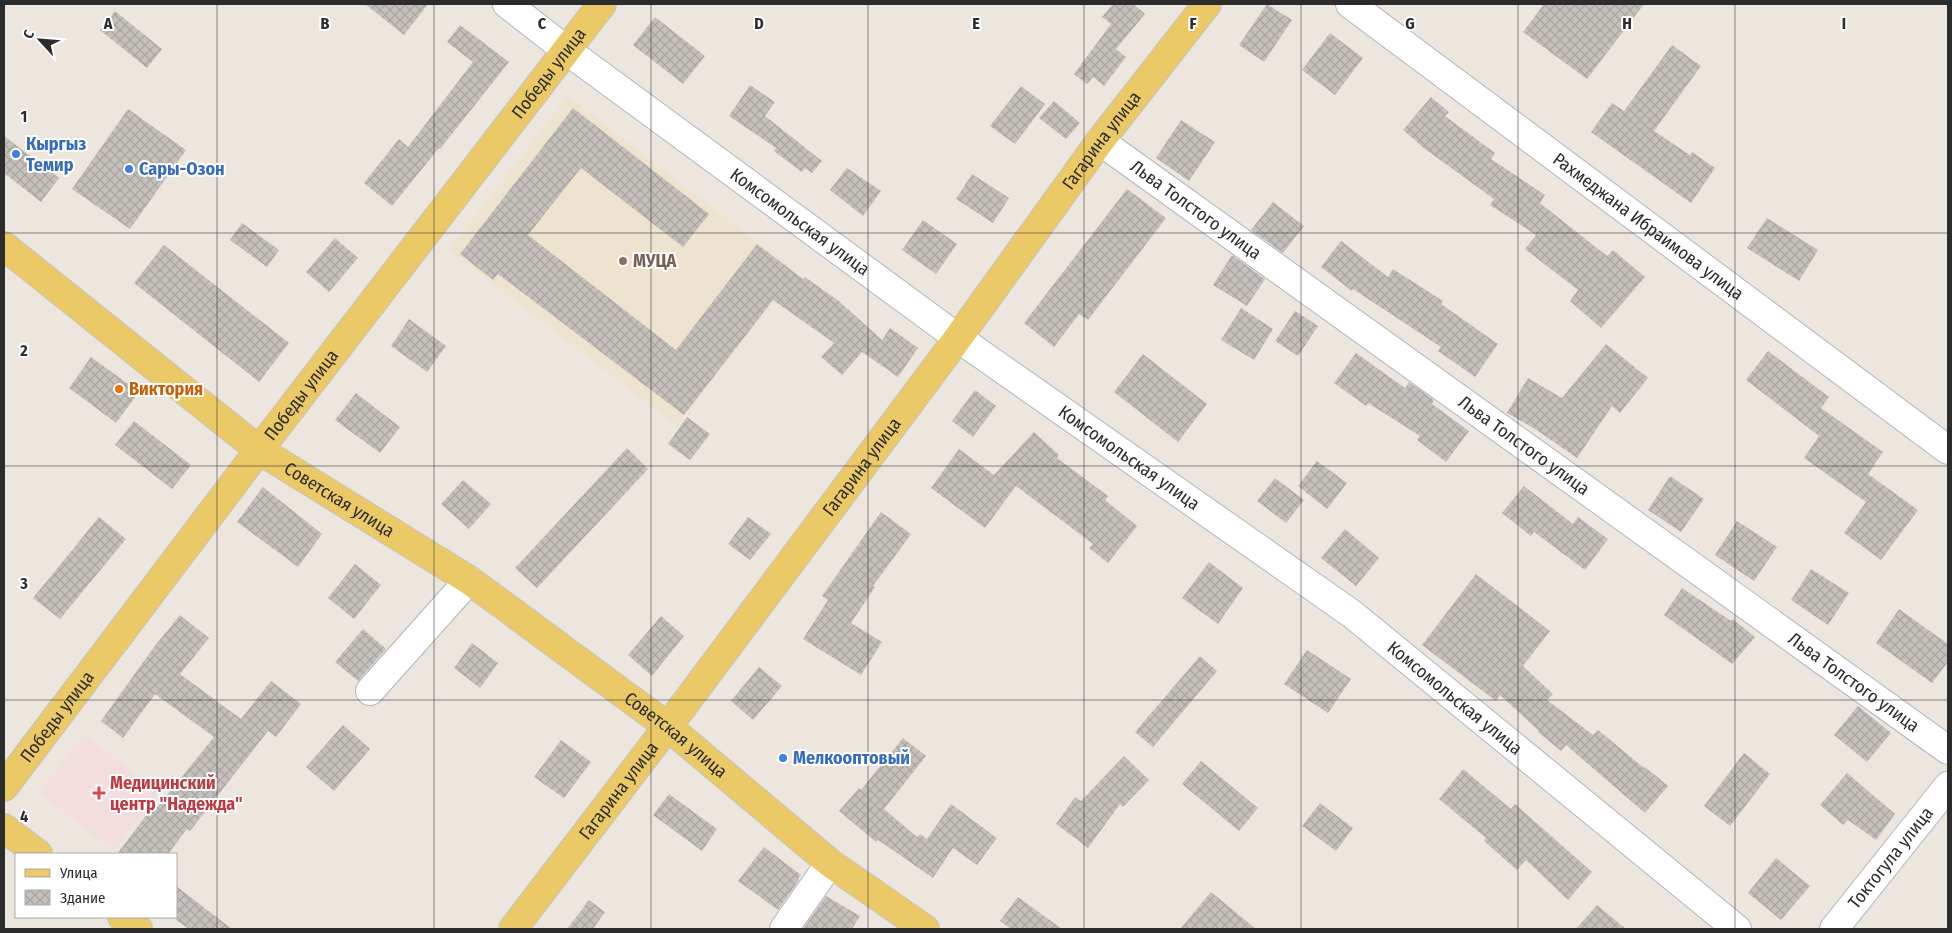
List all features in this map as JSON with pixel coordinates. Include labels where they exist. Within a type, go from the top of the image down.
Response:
[{"type":"main road","name":"Победы улица","points":[[4,787],[259,450],[602,4]]},
{"type":"main road","name":"Гагарина улица","points":[[513,929],[958,338],[1100,141],[1207,4]]},
{"type":"main road","name":"Советская улица","points":[[4,246],[259,450],[469,580],[667,726],[830,863],[925,929]]},
{"type":"main road","points":[[4,828],[37,853]]},
{"type":"main road","points":[[123,918],[138,929]]},
{"type":"street","name":"Комсомольская улица","points":[[507,4],[566,50],[958,338],[1352,614],[1737,929]]},
{"type":"street","name":"Рахмеджана Ибраимова улица","points":[[1350,4],[1948,450]]},
{"type":"street","name":"Льва Толстого улица","points":[[1100,141],[1948,750]]},
{"type":"street","points":[[370,691],[469,580]]},
{"type":"street","name":"Токтогула улица","points":[[1834,929],[1948,786]]},
{"type":"street","points":[[784,929],[830,863]]},
{"type":"shaded area","name":"МУЦА","points":[[568,96],[796,272],[677,426],[449,250]]},
{"type":"shaded area","name":"Медицинский центр \"Надежда\"","points":[[84,734],[159,792],[114,851],[39,793]]},
{"type":"building","points":[[365,4],[428,4],[404,35]]},
{"type":"building","points":[[1113,4],[1133,4],[1145,14],[1116,49],[1126,57],[1104,86],[1093,77],[1087,84],[1074,74],[1111,24],[1102,17]]},
{"type":"building","points":[[1267,4],[1292,20],[1264,62],[1239,45]]},
{"type":"building","points":[[1544,4],[1644,4],[1587,79],[1523,32]]},
{"type":"building","points":[[115,11],[162,49],[147,68],[100,30]]},
{"type":"building","points":[[655,17],[705,56],[683,84],[633,45]]},
{"type":"building","points":[[460,25],[509,62],[392,206],[364,183],[399,139],[408,147],[473,62],[447,42]]},
{"type":"building","points":[[1330,33],[1363,58],[1335,95],[1302,70]]},
{"type":"building","points":[[1672,45],[1701,66],[1654,131],[1690,155],[1692,152],[1715,168],[1691,203],[1591,132],[1612,103],[1624,111]]},
{"type":"building","points":[[750,85],[775,102],[765,116],[822,161],[812,173],[805,168],[802,172],[774,151],[776,148],[729,116]]},
{"type":"building","points":[[1021,86],[1045,104],[1015,144],[990,126]]},
{"type":"building","points":[[1431,97],[1449,112],[1445,116],[1495,153],[1491,159],[1545,195],[1540,203],[1607,256],[1613,250],[1645,277],[1601,328],[1570,301],[1578,290],[1525,249],[1536,235],[1490,205],[1494,199],[1425,149],[1403,130]]},
{"type":"building","points":[[1054,101],[1080,123],[1066,139],[1039,118]]},
{"type":"building","points":[[573,108],[709,214],[683,247],[581,168],[528,235],[676,350],[757,244],[803,279],[805,277],[840,302],[882,340],[890,328],[918,348],[898,377],[862,352],[842,375],[821,357],[834,343],[773,300],[684,415],[498,274],[493,280],[460,254]]},
{"type":"building","name":"Сары-Озон","points":[[128,109],[186,150],[130,229],[72,189]]},
{"type":"building","points":[[1181,120],[1215,142],[1189,181],[1156,158]]},
{"type":"building","name":"Кыргыз Темир","points":[[4,136],[59,178],[41,202],[4,173]]},
{"type":"building","points":[[847,168],[881,191],[863,216],[830,190]]},
{"type":"building","points":[[972,174],[1009,198],[993,223],[956,199]]},
{"type":"building","points":[[1127,189],[1166,218],[1088,320],[1079,314],[1054,347],[1024,323]]},
{"type":"building","points":[[1273,202],[1304,226],[1283,253],[1251,230]]},
{"type":"building","points":[[1767,218],[1818,250],[1799,281],[1747,248]]},
{"type":"building","points":[[923,220],[957,244],[936,274],[902,250]]},
{"type":"building","points":[[242,223],[279,250],[267,267],[230,240]]},
{"type":"building","points":[[335,238],[358,258],[329,292],[306,272]]},
{"type":"building","points":[[1341,241],[1388,277],[1393,269],[1443,301],[1441,304],[1498,344],[1475,377],[1438,351],[1441,347],[1353,289],[1352,291],[1321,267]]},
{"type":"building","points":[[164,245],[289,343],[259,382],[134,283]]},
{"type":"building","points":[[1232,255],[1265,279],[1247,306],[1213,285]]},
{"type":"building","points":[[1241,308],[1273,329],[1254,360],[1221,340]]},
{"type":"building","points":[[1295,311],[1318,326],[1298,356],[1275,341]]},
{"type":"building","points":[[409,319],[446,346],[427,372],[391,346]]},
{"type":"building","points":[[1606,344],[1648,378],[1620,413],[1612,406],[1577,458],[1535,429],[1507,413],[1528,378],[1562,398]]},
{"type":"building","points":[[1768,351],[1829,397],[1821,408],[1883,452],[1868,474],[1918,510],[1881,560],[1844,533],[1866,502],[1804,458],[1819,436],[1746,380]]},
{"type":"building","points":[[1356,353],[1405,388],[1409,382],[1434,400],[1432,404],[1469,431],[1446,462],[1417,440],[1420,436],[1368,403],[1366,406],[1334,383]]},
{"type":"building","points":[[1143,354],[1207,404],[1178,442],[1114,392]]},
{"type":"building","points":[[91,357],[139,392],[116,423],[69,388]]},
{"type":"building","points":[[975,390],[996,406],[973,437],[952,421]]},
{"type":"building","points":[[356,393],[400,427],[380,453],[335,420]]},
{"type":"building","points":[[687,417],[710,434],[690,460],[668,444]]},
{"type":"building","points":[[134,421],[191,465],[172,489],[115,445]]},
{"type":"building","points":[[1034,432],[1059,455],[1057,458],[1108,496],[1105,500],[1137,526],[1108,563],[1089,548],[1093,544],[1016,486],[985,528],[931,488],[959,449],[994,475]]},
{"type":"building","points":[[627,448],[648,469],[537,588],[515,568]]},
{"type":"building","points":[[1317,461],[1347,483],[1327,509],[1298,486]]},
{"type":"building","points":[[1670,476],[1704,499],[1681,532],[1648,510]]},
{"type":"building","points":[[1275,478],[1304,500],[1286,523],[1257,501]]},
{"type":"building","points":[[463,480],[491,504],[469,529],[441,504]]},
{"type":"building","points":[[1524,486],[1573,524],[1578,517],[1608,539],[1585,570],[1534,532],[1531,536],[1502,513]]},
{"type":"building","points":[[263,487],[322,534],[298,567],[237,522]]},
{"type":"building","points":[[881,512],[911,534],[873,586],[875,587],[851,623],[882,642],[861,675],[803,639],[828,600],[822,596]]},
{"type":"building","points":[[99,517],[126,539],[60,619],[33,598]]},
{"type":"building","points":[[748,517],[771,534],[750,560],[728,544]]},
{"type":"building","points":[[1737,521],[1777,547],[1754,581],[1715,555]]},
{"type":"building","points":[[1345,529],[1379,558],[1356,586],[1321,558]]},
{"type":"building","points":[[1209,562],[1243,588],[1218,624],[1182,598]]},
{"type":"building","points":[[355,564],[381,585],[354,619],[328,598]]},
{"type":"building","points":[[1811,569],[1849,593],[1828,625],[1791,600]]},
{"type":"building","points":[[1476,574],[1550,631],[1523,666],[1553,694],[1547,700],[1593,735],[1598,730],[1668,786],[1645,813],[1566,745],[1561,751],[1538,732],[1500,695],[1496,701],[1422,645]]},
{"type":"building","points":[[1682,588],[1731,621],[1733,619],[1755,637],[1732,664],[1664,615]]},
{"type":"building","points":[[1899,609],[1948,644],[1948,662],[1932,683],[1876,643]]},
{"type":"building","points":[[180,615],[209,638],[180,674],[241,719],[271,681],[301,704],[276,737],[268,731],[190,831],[187,829],[169,853],[118,853],[151,809],[154,811],[214,737],[155,694],[123,738],[101,721],[154,647]]},
{"type":"building","points":[[661,616],[684,636],[652,676],[628,655]]},
{"type":"building","points":[[363,629],[386,649],[358,681],[335,662]]},
{"type":"building","points":[[472,643],[498,663],[480,688],[454,668]]},
{"type":"building","points":[[1307,650],[1351,679],[1328,713],[1284,684]]},
{"type":"building","points":[[1200,656],[1217,671],[1153,747],[1135,732]]},
{"type":"building","points":[[759,667],[782,686],[753,720],[731,701]]},
{"type":"building","points":[[1858,706],[1891,733],[1867,762],[1834,735]]},
{"type":"building","points":[[343,725],[370,749],[334,791],[306,767]]},
{"type":"building","points":[[903,738],[926,756],[884,809],[917,837],[920,834],[927,839],[951,804],[997,838],[977,865],[953,848],[933,878],[878,840],[876,842],[839,811],[859,788],[861,790]]},
{"type":"building","points":[[561,740],[591,762],[564,798],[534,777]]},
{"type":"building","points":[[1744,753],[1770,774],[1730,826],[1704,806]]},
{"type":"building","points":[[1124,756],[1149,780],[1123,807],[1120,804],[1088,848],[1056,824],[1075,797],[1081,801]]},
{"type":"building","points":[[1201,761],[1258,808],[1239,831],[1182,784]]},
{"type":"building","points":[[1463,769],[1511,809],[1515,804],[1592,872],[1568,900],[1526,860],[1517,870],[1484,841],[1486,838],[1439,799]]},
{"type":"building","points":[[1847,773],[1895,814],[1876,840],[1848,820],[1843,825],[1820,805]]},
{"type":"building","points":[[669,794],[717,829],[702,851],[653,815]]},
{"type":"building","points":[[1320,803],[1353,828],[1336,851],[1302,826]]},
{"type":"building","points":[[764,847],[801,875],[778,910],[738,881]]},
{"type":"building","points":[[1776,858],[1810,886],[1781,920],[1748,893]]},
{"type":"building","points":[[178,888],[232,929],[189,929],[176,920],[178,918]]},
{"type":"building","points":[[1211,892],[1256,929],[1180,929]]},
{"type":"building","points":[[826,896],[860,916],[852,929],[803,929]]},
{"type":"building","points":[[1018,897],[1062,929],[1011,929],[1000,921]]},
{"type":"building","points":[[589,900],[605,912],[593,929],[567,929]]},
{"type":"building","points":[[1597,905],[1626,929],[1576,929]]},
{"type":"place","name":"Кыргыз Темир","points":[[16,154]]},
{"type":"place","name":"Сары-Озон","points":[[129,169]]},
{"type":"place","name":"МУЦА","points":[[623,261]]},
{"type":"place","name":"Виктория","points":[[119,389]]},
{"type":"place","name":"Мелкооптовый","points":[[783,758]]},
{"type":"place","name":"Медицинский центр \"Надежда\"","points":[[99,793]]}]
